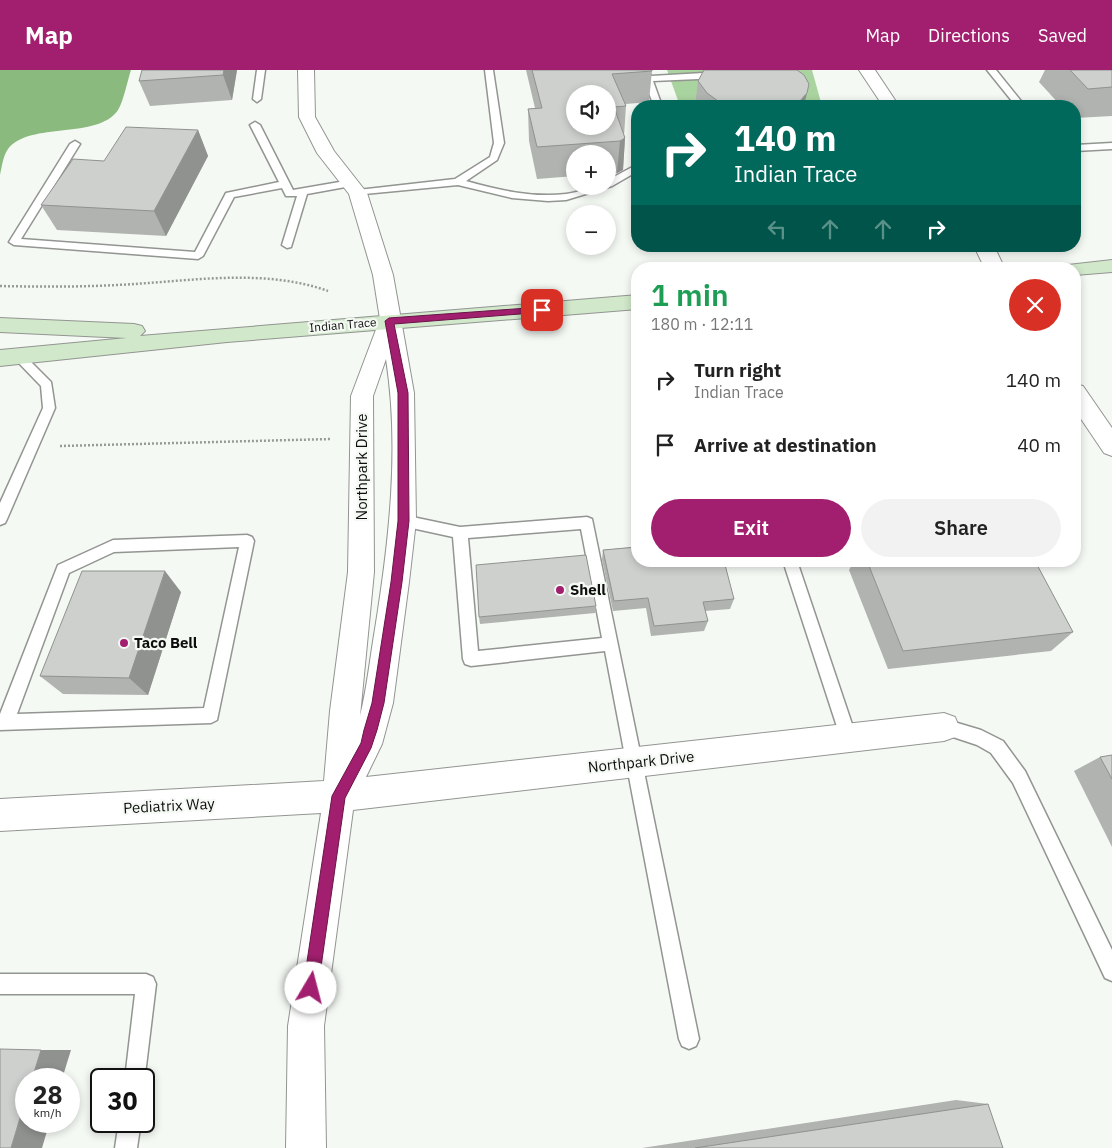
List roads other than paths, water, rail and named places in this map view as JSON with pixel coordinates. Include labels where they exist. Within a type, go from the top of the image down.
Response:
[{"type":"street","name":"Northpark Drive","points":[[306,70],[307,117],[326,153],[354,188],[383,275],[389,321],[403,393],[403,521],[378,703],[367,744],[338,796]]},
{"type":"street","points":[[867,70],[887,100]]},
{"type":"street","points":[[1081,269],[1112,266]]},
{"type":"street","name":"Indian Trace","points":[[10,358],[228,335],[631,303]]},
{"type":"street","name":"Northpark Drive","points":[[306,1148],[306,1026],[338,796],[345,711],[361,572],[362,396],[389,321]]},
{"type":"street","name":"Indian Trace","points":[[0,325],[228,335]]},
{"type":"street","points":[[1081,401],[1112,447]]},
{"type":"street","name":"Northpark Drive","points":[[338,796],[944,727]]},
{"type":"street","name":"Pediatrix Way","points":[[0,815],[338,796]]},
{"type":"lane","points":[[258,98],[260,70]]},
{"type":"lane","points":[[458,182],[494,158],[499,142],[489,70]]},
{"type":"lane","points":[[991,70],[1016,100]]},
{"type":"lane","points":[[656,100],[646,74],[729,74]]},
{"type":"lane","points":[[255,125],[290,194],[303,191],[458,182],[512,197],[536,199],[560,198],[570,195]]},
{"type":"lane","points":[[75,144],[14,242],[198,256],[230,195],[285,184]]},
{"type":"lane","points":[[1081,148],[1112,146]]},
{"type":"lane","points":[[616,179],[631,171]]},
{"type":"lane","points":[[287,245],[303,191]]},
{"type":"lane","points":[[0,519],[49,408],[47,384],[10,358]]},
{"type":"lane","points":[[403,521],[460,533],[587,523],[610,644],[636,762],[689,1039]]},
{"type":"lane","points":[[460,533],[471,659],[610,644]]},
{"type":"lane","points":[[247,541],[211,715],[3,722],[63,569],[113,546],[247,541]]},
{"type":"lane","points":[[792,567],[849,738]]},
{"type":"lane","points":[[944,727],[980,738],[997,747],[1019,777],[1112,971]]},
{"type":"lane","points":[[0,984],[146,984],[136,1068]]},
{"type":"lane","points":[[126,1148],[128,1133]]},
{"type":"place","name":"Shell","points":[[560,590]]},
{"type":"place","name":"Taco Bell","points":[[124,643]]}]
